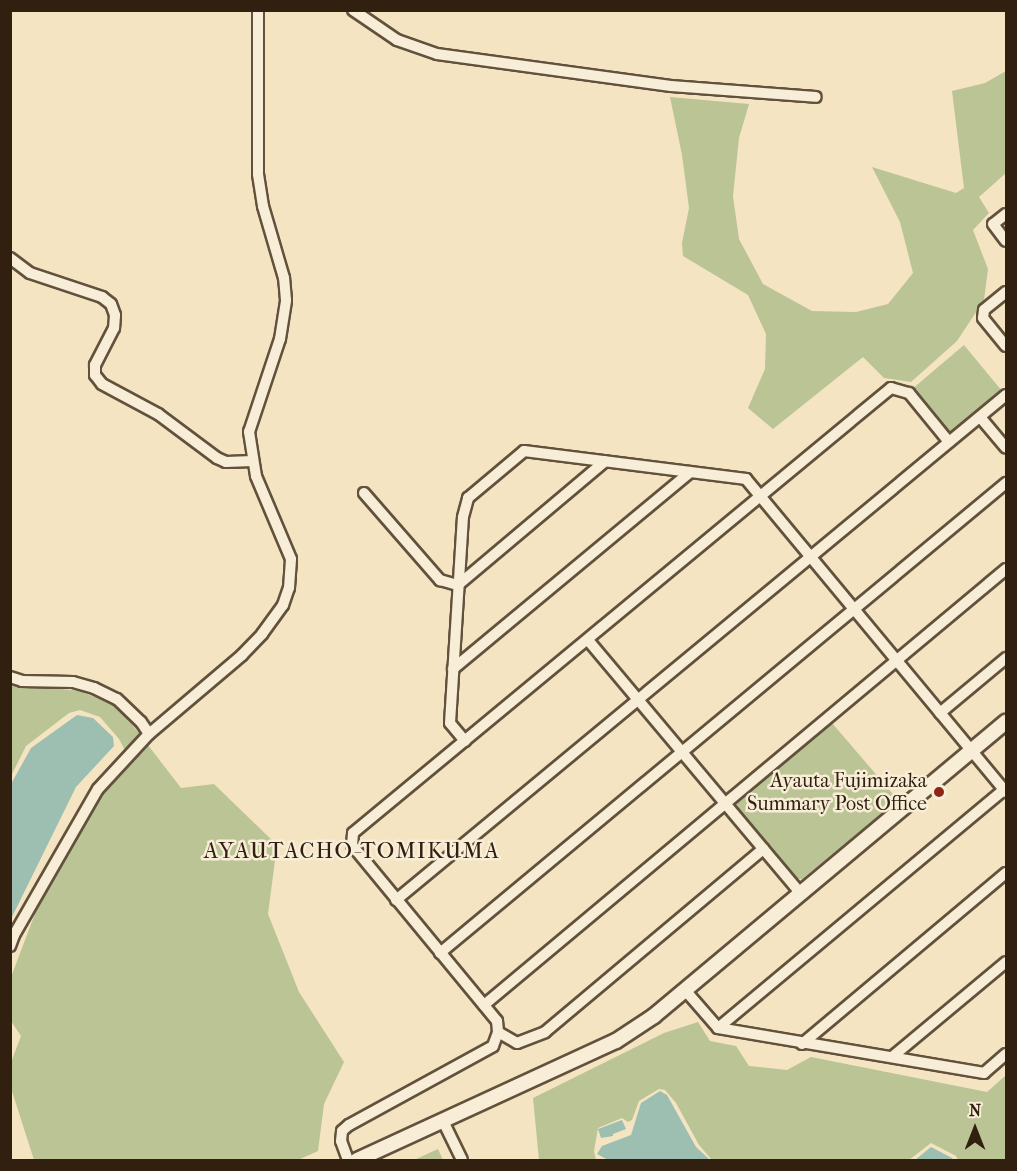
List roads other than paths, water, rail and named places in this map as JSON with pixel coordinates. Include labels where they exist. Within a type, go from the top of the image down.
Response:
[{"type":"street","points":[[10,946],[14,935],[98,789],[149,734],[242,655],[262,634],[283,604],[289,588],[291,559],[253,461],[249,432],[280,339],[286,288],[262,206],[258,174],[258,10]]},
{"type":"street","points":[[353,10],[397,40],[437,54],[671,86],[816,97]]},
{"type":"street","points":[[1006,214],[993,224],[1006,241]]},
{"type":"street","points":[[10,258],[30,273],[102,297],[111,304],[115,315],[114,328],[95,365],[95,375],[102,384],[158,414],[217,458],[226,462],[253,461]]},
{"type":"street","points":[[1006,292],[984,310],[983,318],[1006,346]]},
{"type":"street","points":[[348,1161],[341,1141],[342,1131],[493,1046],[498,1032],[497,1021],[352,845],[353,833],[891,388],[909,393],[949,442]]},
{"type":"street","points":[[396,900],[1006,395]]},
{"type":"street","points":[[980,417],[1006,448]]},
{"type":"street","points":[[465,741],[450,723],[463,517],[468,498],[524,451],[746,479],[761,495],[1006,790],[718,1028]]},
{"type":"street","points":[[459,585],[605,461]]},
{"type":"street","points":[[453,669],[690,472]]},
{"type":"street","points":[[440,953],[1006,483]]},
{"type":"street","points":[[364,493],[440,580],[459,585]]},
{"type":"street","points":[[484,1005],[1006,569]]},
{"type":"street","points":[[588,640],[801,894]]},
{"type":"street","points":[[940,713],[1006,658]]},
{"type":"street","points":[[10,677],[22,681],[73,682],[93,688],[117,699],[149,734]]},
{"type":"street","points":[[357,1161],[616,1041],[685,990],[1006,722]]},
{"type":"street","points":[[498,1032],[517,1043],[545,1032],[763,849]]},
{"type":"street","points":[[802,1044],[1006,873]]},
{"type":"street","points":[[892,1057],[1006,962]]},
{"type":"street","points":[[685,990],[718,1028],[984,1073],[1006,1054]]},
{"type":"street","points":[[443,1121],[462,1161]]},
{"type":"place","name":"Ayauta Fujimizaka Summary Post Office","points":[[939,792]]},
{"type":"district","name":"AYAUTACHO-TOMIKUMA","points":[[352,852]]}]
